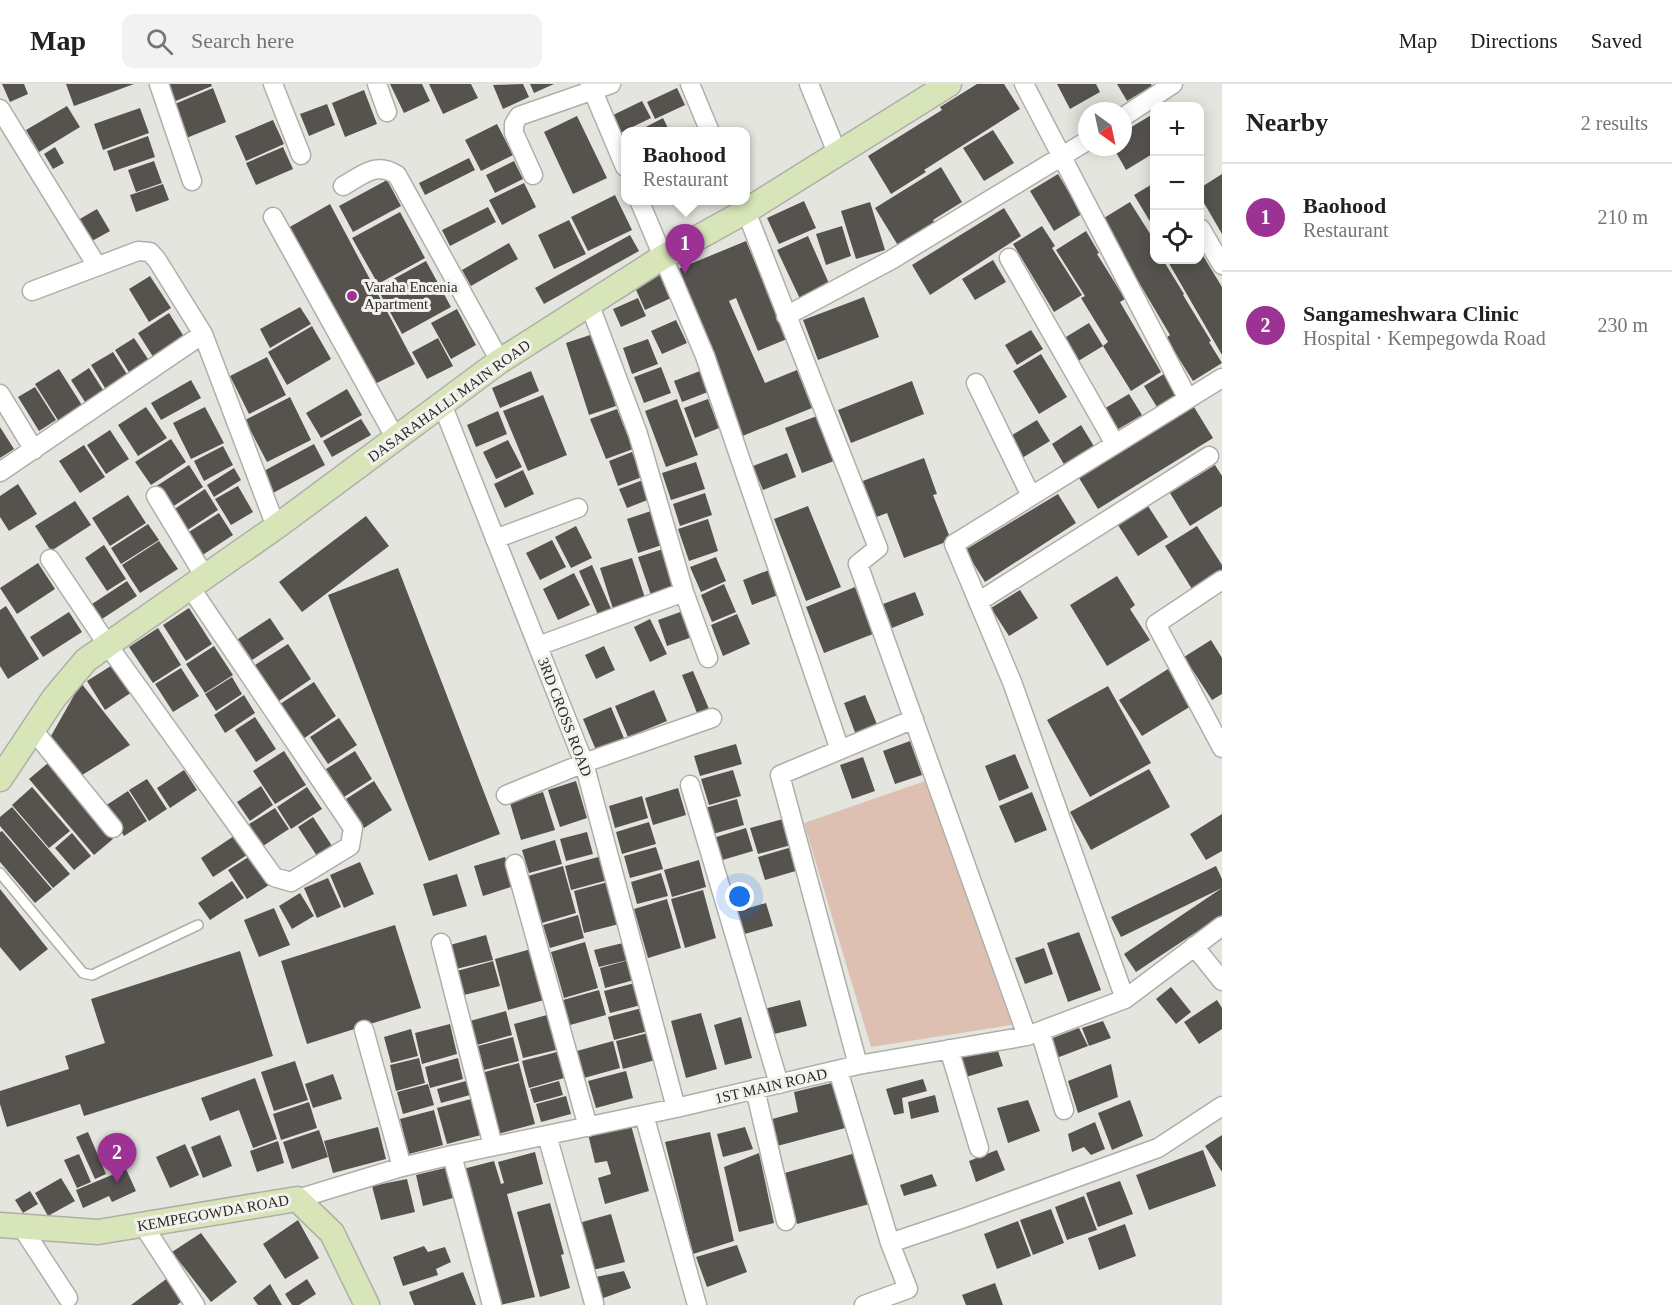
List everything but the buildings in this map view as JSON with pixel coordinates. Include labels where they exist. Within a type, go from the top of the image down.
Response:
[{"type":"street","points":[[159,84],[192,181]]},
{"type":"street","points":[[273,84],[301,155]]},
{"type":"street","points":[[377,84],[387,112]]},
{"type":"street","points":[[533,174],[514,133],[514,124],[519,116],[591,87],[610,84]]},
{"type":"street","points":[[690,84],[708,127]]},
{"type":"street","points":[[809,84],[838,155]]},
{"type":"street","name":"DASARAHALLI MAIN ROAD","points":[[0,778],[54,698],[86,660],[107,644],[276,527],[500,361],[663,257],[746,211],[949,84]]},
{"type":"street","points":[[1024,84],[1188,399]]},
{"type":"street","points":[[1132,111],[1173,84]]},
{"type":"street","points":[[591,87],[621,158]]},
{"type":"street","points":[[0,109],[97,266]]},
{"type":"street","points":[[786,316],[891,261],[1078,147]]},
{"type":"street","points":[[344,186],[376,168],[387,169],[397,175],[500,361]]},
{"type":"street","points":[[641,205],[705,356],[840,750]]},
{"type":"street","points":[[746,211],[878,548],[858,564],[914,719],[1064,1110]]},
{"type":"street","points":[[273,217],[396,439]]},
{"type":"street","points":[[1204,234],[1222,265]]},
{"type":"street","points":[[32,291],[138,251],[150,252],[203,334],[276,527]]},
{"type":"street","points":[[1009,258],[1115,444]]},
{"type":"street","points":[[589,303],[638,434],[684,592],[708,658]]},
{"type":"street","points":[[0,472],[203,334]]},
{"type":"street","points":[[1125,999],[1012,682],[954,544],[1222,378]]},
{"type":"street","points":[[976,383],[1031,496]]},
{"type":"street","points":[[0,394],[34,450]]},
{"type":"street","name":"3RD CROSS ROAD","points":[[442,404],[584,762],[676,1108]]},
{"type":"street","points":[[978,602],[1209,456]]},
{"type":"street","points":[[50,559],[107,644],[274,877],[291,882],[350,846],[353,828],[197,582],[156,496]]},
{"type":"street","points":[[495,538],[578,508]]},
{"type":"street","points":[[1222,580],[1156,624],[1222,748]]},
{"type":"street","points":[[538,646],[684,592]]},
{"type":"street","points":[[506,795],[584,762],[712,718]]},
{"type":"street","points":[[858,1065],[780,775],[914,719]]},
{"type":"street","points":[[33,730],[113,828]]},
{"type":"street","points":[[690,785],[778,1084]]},
{"type":"street","points":[[515,864],[588,1127]]},
{"type":"street","name":"1ST MAIN ROAD","points":[[297,1199],[402,1167],[452,1155],[676,1108],[858,1065],[1033,1033],[1125,999],[1222,926]]},
{"type":"street","points":[[441,943],[494,1146]]},
{"type":"street","points":[[1194,946],[1222,981]]},
{"type":"street","points":[[364,1030],[402,1167]]},
{"type":"street","points":[[948,1049],[979,1148]]},
{"type":"street","points":[[838,1070],[890,1243],[912,1297],[864,1305]]},
{"type":"street","points":[[755,1089],[786,1221]]},
{"type":"street","points":[[890,1243],[1158,1148],[1222,1106]]},
{"type":"street","points":[[644,1115],[697,1305]]},
{"type":"street","points":[[548,1135],[594,1303]]},
{"type":"street","points":[[452,1155],[492,1305]]},
{"type":"street","name":"KEMPEGOWDA ROAD","points":[[10,1225],[98,1232],[297,1199],[332,1233],[367,1305]]},
{"type":"street","points":[[10,1225],[68,1298]]},
{"type":"street","points":[[143,1225],[195,1305]]},
{"type":"lane","points":[[0,873],[83,973],[93,975],[198,925]]},
{"type":"shaded area","points":[[925,781],[1012,1025],[871,1047],[804,823]]},
{"type":"place","name":"Baohood","points":[[685,274]]},
{"type":"place","name":"Varaha Encenia Apartment","points":[[352,296]]},
{"type":"place","name":"Sangameshwara Clinic","points":[[117,1183]]}]
